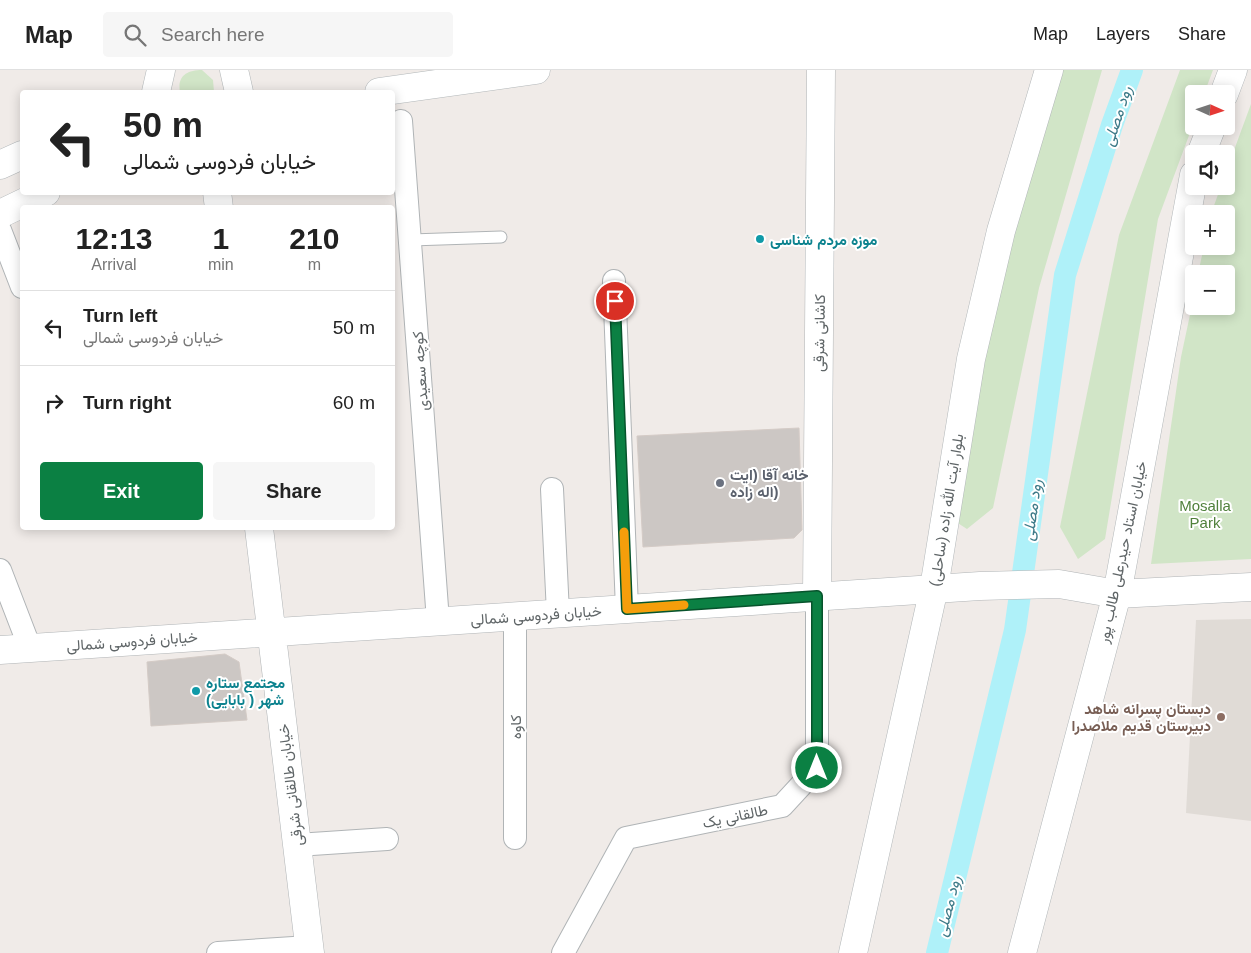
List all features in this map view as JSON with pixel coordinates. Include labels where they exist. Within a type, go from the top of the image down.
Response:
[{"type":"street","points":[[156,90],[161,70]]},
{"type":"street","points":[[234,70],[239,90]]},
{"type":"street","points":[[392,90],[536,70]]},
{"type":"street","name":"کاشانی شرقی","points":[[817,596],[821,70]]},
{"type":"street","name":"بلوار آیت الله زاده (ساحلی)","points":[[852,953],[934,588],[971,359],[1001,230],[1049,70]]},
{"type":"street","points":[[1227,85],[1233,70]]},
{"type":"street","name":"کوچه سعیدی","points":[[401,121],[438,621]]},
{"type":"street","points":[[0,165],[20,156]]},
{"type":"street","points":[[0,214],[40,195]]},
{"type":"street","name":"خیابان استاد حیدرعلی طالب پور","points":[[1022,953],[1117,594],[1190,195]]},
{"type":"street","points":[[0,230],[20,282]]},
{"type":"street","points":[[614,281],[627,609]]},
{"type":"street","points":[[552,489],[558,613]]},
{"type":"street","name":"خیابان طالقانی شرقی","points":[[259,530],[273,632],[309,950]]},
{"type":"street","points":[[0,570],[30,648]]},
{"type":"street","name":"خیابان فردوسی شمالی","points":[[0,650],[934,588],[1059,584],[1117,594],[1251,587]]},
{"type":"street","name":"طالقانی یک","points":[[563,953],[626,838],[782,806],[817,768],[817,596]]},
{"type":"street","name":"کاوه","points":[[515,616],[515,838]]},
{"type":"street","points":[[297,844],[387,839]]},
{"type":"street","points":[[218,953],[309,950]]},
{"type":"lane","points":[[411,240],[502,238]]},
{"type":"shaded area","name":"دبستان پسرانه شاهد دبیرستان قدیم ملاصدرا","points":[[1251,619],[1251,821],[1186,813],[1196,620]]},
{"type":"green space","points":[[202,70],[213,80],[214,90],[180,90],[182,78],[192,71]]},
{"type":"green space","points":[[1058,70],[1102,70],[1039,288],[993,508],[967,529],[953,520],[1011,229]]},
{"type":"green space","points":[[1180,70],[1213,70],[1207,85],[1185,85],[1185,135],[1189,135],[1158,219],[1105,539],[1078,559],[1060,527],[1119,235]]},
{"type":"green space","name":"Mosalla Park","points":[[1251,104],[1251,559],[1151,564],[1181,357],[1190,315],[1235,315],[1235,265],[1200,265],[1202,255],[1235,255],[1235,205],[1214,205],[1218,195],[1235,195],[1235,148]]},
{"type":"building","name":"خانه آقا (ایت اله زاده)","points":[[799,428],[802,530],[794,538],[643,547],[637,436]]},
{"type":"building","name":"مجتمع ستاره شهر ( بابایی)","points":[[225,654],[239,662],[247,720],[151,726],[147,662]]},
{"type":"waterway","name":"رود مصلی","points":[[937,953],[1015,630],[1065,275],[1112,125],[1132,70]]},
{"type":"slow traffic","points":[[624,532],[627,609],[684,605]]},
{"type":"place","name":"موزه مردم شناسی","points":[[760,239]]},
{"type":"place","name":"خانه آقا (ایت اله زاده)","points":[[720,483]]},
{"type":"place","name":"مجتمع ستاره شهر ( بابایی)","points":[[196,691]]},
{"type":"place","name":"دبستان پسرانه شاهد دبیرستان قدیم ملاصدرا","points":[[1221,717]]},
{"type":"route","points":[[615,301],[627,609],[817,596],[817,768]]}]
